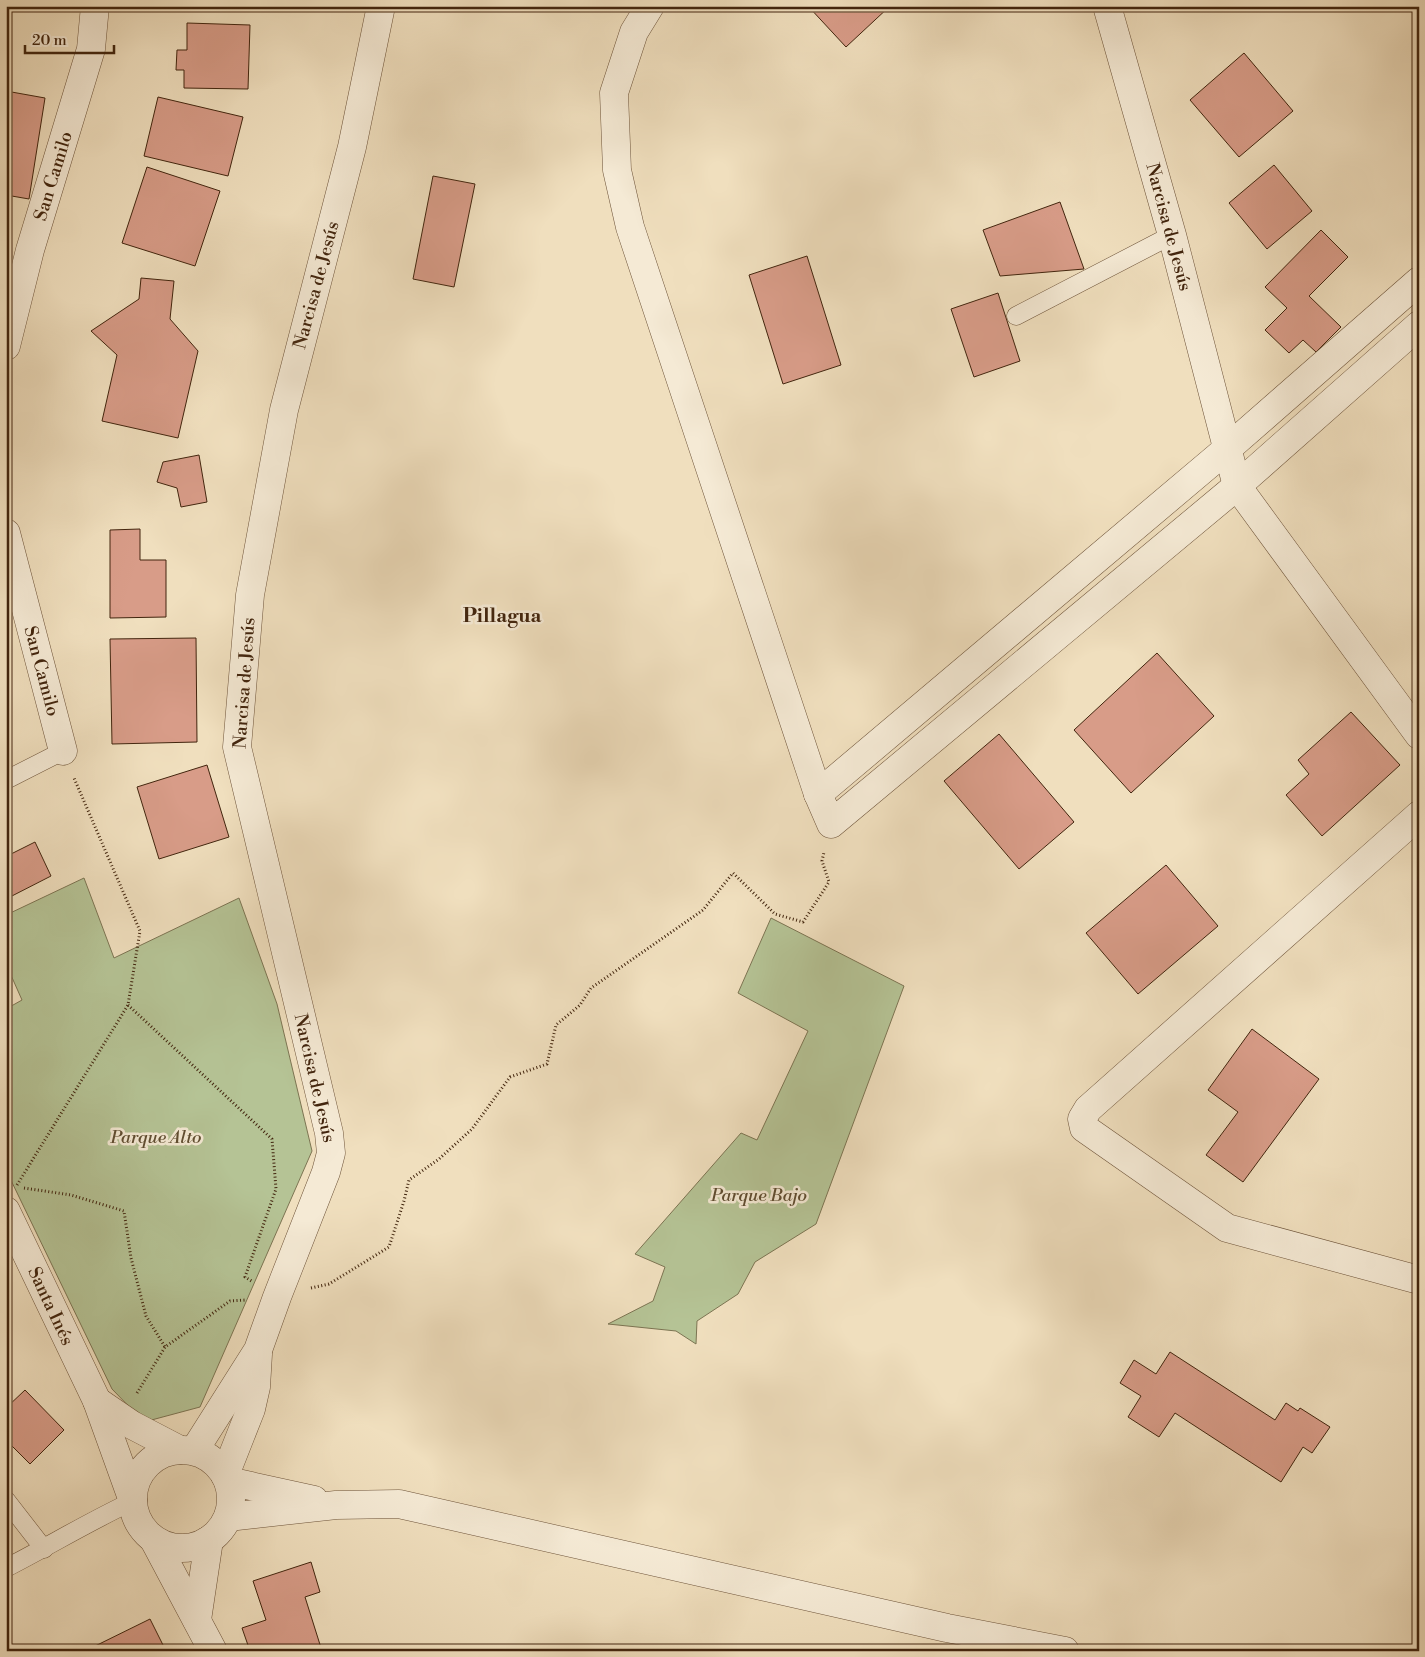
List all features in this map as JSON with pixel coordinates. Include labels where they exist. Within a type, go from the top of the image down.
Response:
[{"type":"street","name":"San Camilo","points":[[6,346],[30,250],[91,49],[95,6]]},
{"type":"street","name":"Narcisa de Jesús","points":[[187,1450],[258,1350],[326,1172],[331,1153],[329,1133],[237,747],[250,595],[284,410],[352,147],[381,6]]},
{"type":"street","points":[[650,6],[634,32],[614,93],[617,170],[630,227],[818,794],[830,824],[1237,486],[1419,325]]},
{"type":"street","name":"Narcisa de Jesús","points":[[1107,6],[1172,236],[1237,486]]},
{"type":"street","points":[[818,794],[1228,449],[1419,281]]},
{"type":"street","points":[[1237,486],[1419,735]]},
{"type":"street","name":"San Camilo","points":[[6,533],[63,751]]},
{"type":"street","points":[[1419,815],[1088,1109],[1082,1119],[1084,1128],[1227,1228],[1419,1280]]},
{"type":"street","name":"Santa Inés","points":[[6,1211],[96,1401],[133,1500]]},
{"type":"street","points":[[226,1478],[251,1409],[256,1387],[258,1350]]},
{"type":"street","points":[[96,1401],[132,1425],[212,1460],[226,1478],[231,1499],[228,1517],[220,1530],[209,1540],[196,1546],[182,1548],[167,1546],[154,1540]]},
{"type":"street","points":[[187,1450],[165,1453],[152,1460],[141,1471],[134,1485],[133,1500],[135,1515],[143,1529],[154,1540],[213,1651]]},
{"type":"street","points":[[226,1478],[336,1505]]},
{"type":"street","points":[[228,1517],[336,1505],[399,1504],[947,1628],[1066,1651]]},
{"type":"street","points":[[197,1620],[209,1540]]},
{"type":"street","points":[[947,1628],[969,1651]]},
{"type":"lane","points":[[1016,316],[1140,250],[1172,236]]},
{"type":"lane","points":[[6,780],[63,751]]},
{"type":"lane","points":[[6,1500],[44,1548]]},
{"type":"lane","points":[[6,1568],[133,1500]]},
{"type":"path","points":[[63,751],[140,931],[128,1006],[16,1187],[71,1195],[124,1211],[130,1258],[146,1316],[165,1347]]},
{"type":"path","points":[[133,1399],[165,1347],[230,1301],[277,1297],[329,1284],[389,1247],[409,1180],[440,1159],[472,1129],[510,1077],[546,1064],[556,1025],[580,1005],[591,988],[703,910],[733,873],[775,914],[803,922],[829,882],[822,860],[830,824]]},
{"type":"path","points":[[128,1006],[272,1139],[276,1189],[245,1278],[277,1297]]},
{"type":"green space","name":"Parque Alto","points":[[84,878],[114,958],[239,898],[277,1004],[312,1151],[200,1407],[144,1422],[112,1389],[6,1170],[6,1009],[22,1000],[6,964],[6,915]]},
{"type":"green space","name":"Parque Bajo","points":[[771,918],[904,986],[816,1224],[755,1262],[738,1294],[697,1321],[696,1344],[676,1331],[608,1324],[653,1301],[665,1267],[635,1254],[741,1133],[757,1140],[808,1031],[738,993]]},
{"type":"building","points":[[808,6],[890,6],[846,47]]},
{"type":"building","points":[[187,23],[250,25],[248,89],[184,88],[184,70],[176,70],[177,50],[187,50]]},
{"type":"building","points":[[1244,53],[1293,111],[1239,157],[1190,100]]},
{"type":"building","points":[[6,91],[45,98],[29,199],[6,195]]},
{"type":"building","points":[[158,97],[243,117],[228,176],[144,156]]},
{"type":"building","points":[[1274,165],[1312,211],[1267,249],[1229,203]]},
{"type":"building","points":[[147,167],[220,191],[195,266],[122,243]]},
{"type":"building","points":[[433,176],[475,184],[454,287],[413,279]]},
{"type":"building","points":[[1060,202],[1084,269],[1000,276],[983,230]]},
{"type":"building","points":[[1321,230],[1348,257],[1309,296],[1341,327],[1316,352],[1303,340],[1289,353],[1265,330],[1287,308],[1265,287]]},
{"type":"building","points":[[807,256],[841,365],[783,384],[749,275]]},
{"type":"building","points":[[141,278],[174,281],[170,319],[198,351],[178,438],[102,421],[117,355],[91,331],[139,299]]},
{"type":"building","points":[[998,293],[1020,361],[974,377],[951,309]]},
{"type":"building","points":[[199,455],[207,502],[181,507],[177,488],[157,482],[163,462]]},
{"type":"building","points":[[140,529],[140,560],[166,560],[166,617],[110,618],[110,530]]},
{"type":"building","points":[[196,638],[197,742],[112,744],[110,639]]},
{"type":"building","points":[[1157,653],[1214,716],[1131,793],[1074,730]]},
{"type":"building","points":[[1351,712],[1400,765],[1322,836],[1286,795],[1309,774],[1298,760]]},
{"type":"building","points":[[999,734],[1074,822],[1019,869],[944,781]]},
{"type":"building","points":[[207,765],[229,837],[159,859],[137,787]]},
{"type":"building","points":[[35,842],[51,876],[6,899],[6,845],[11,854]]},
{"type":"building","points":[[1166,865],[1218,926],[1138,994],[1086,933]]},
{"type":"building","points":[[1252,1029],[1319,1079],[1243,1182],[1206,1155],[1238,1112],[1208,1090]]},
{"type":"building","points":[[1170,1352],[1275,1420],[1286,1403],[1298,1411],[1300,1408],[1330,1427],[1312,1453],[1303,1447],[1281,1482],[1175,1413],[1159,1437],[1128,1417],[1141,1396],[1120,1383],[1134,1360],[1156,1374]]},
{"type":"building","points":[[25,1390],[64,1430],[30,1464],[6,1440],[6,1408]]},
{"type":"building","points":[[311,1562],[320,1592],[305,1597],[322,1651],[250,1651],[242,1628],[266,1620],[253,1581]]},
{"type":"building","points":[[150,1619],[166,1651],[87,1650]]},
{"type":"district","name":"Pillagua","points":[[502,615]]}]
